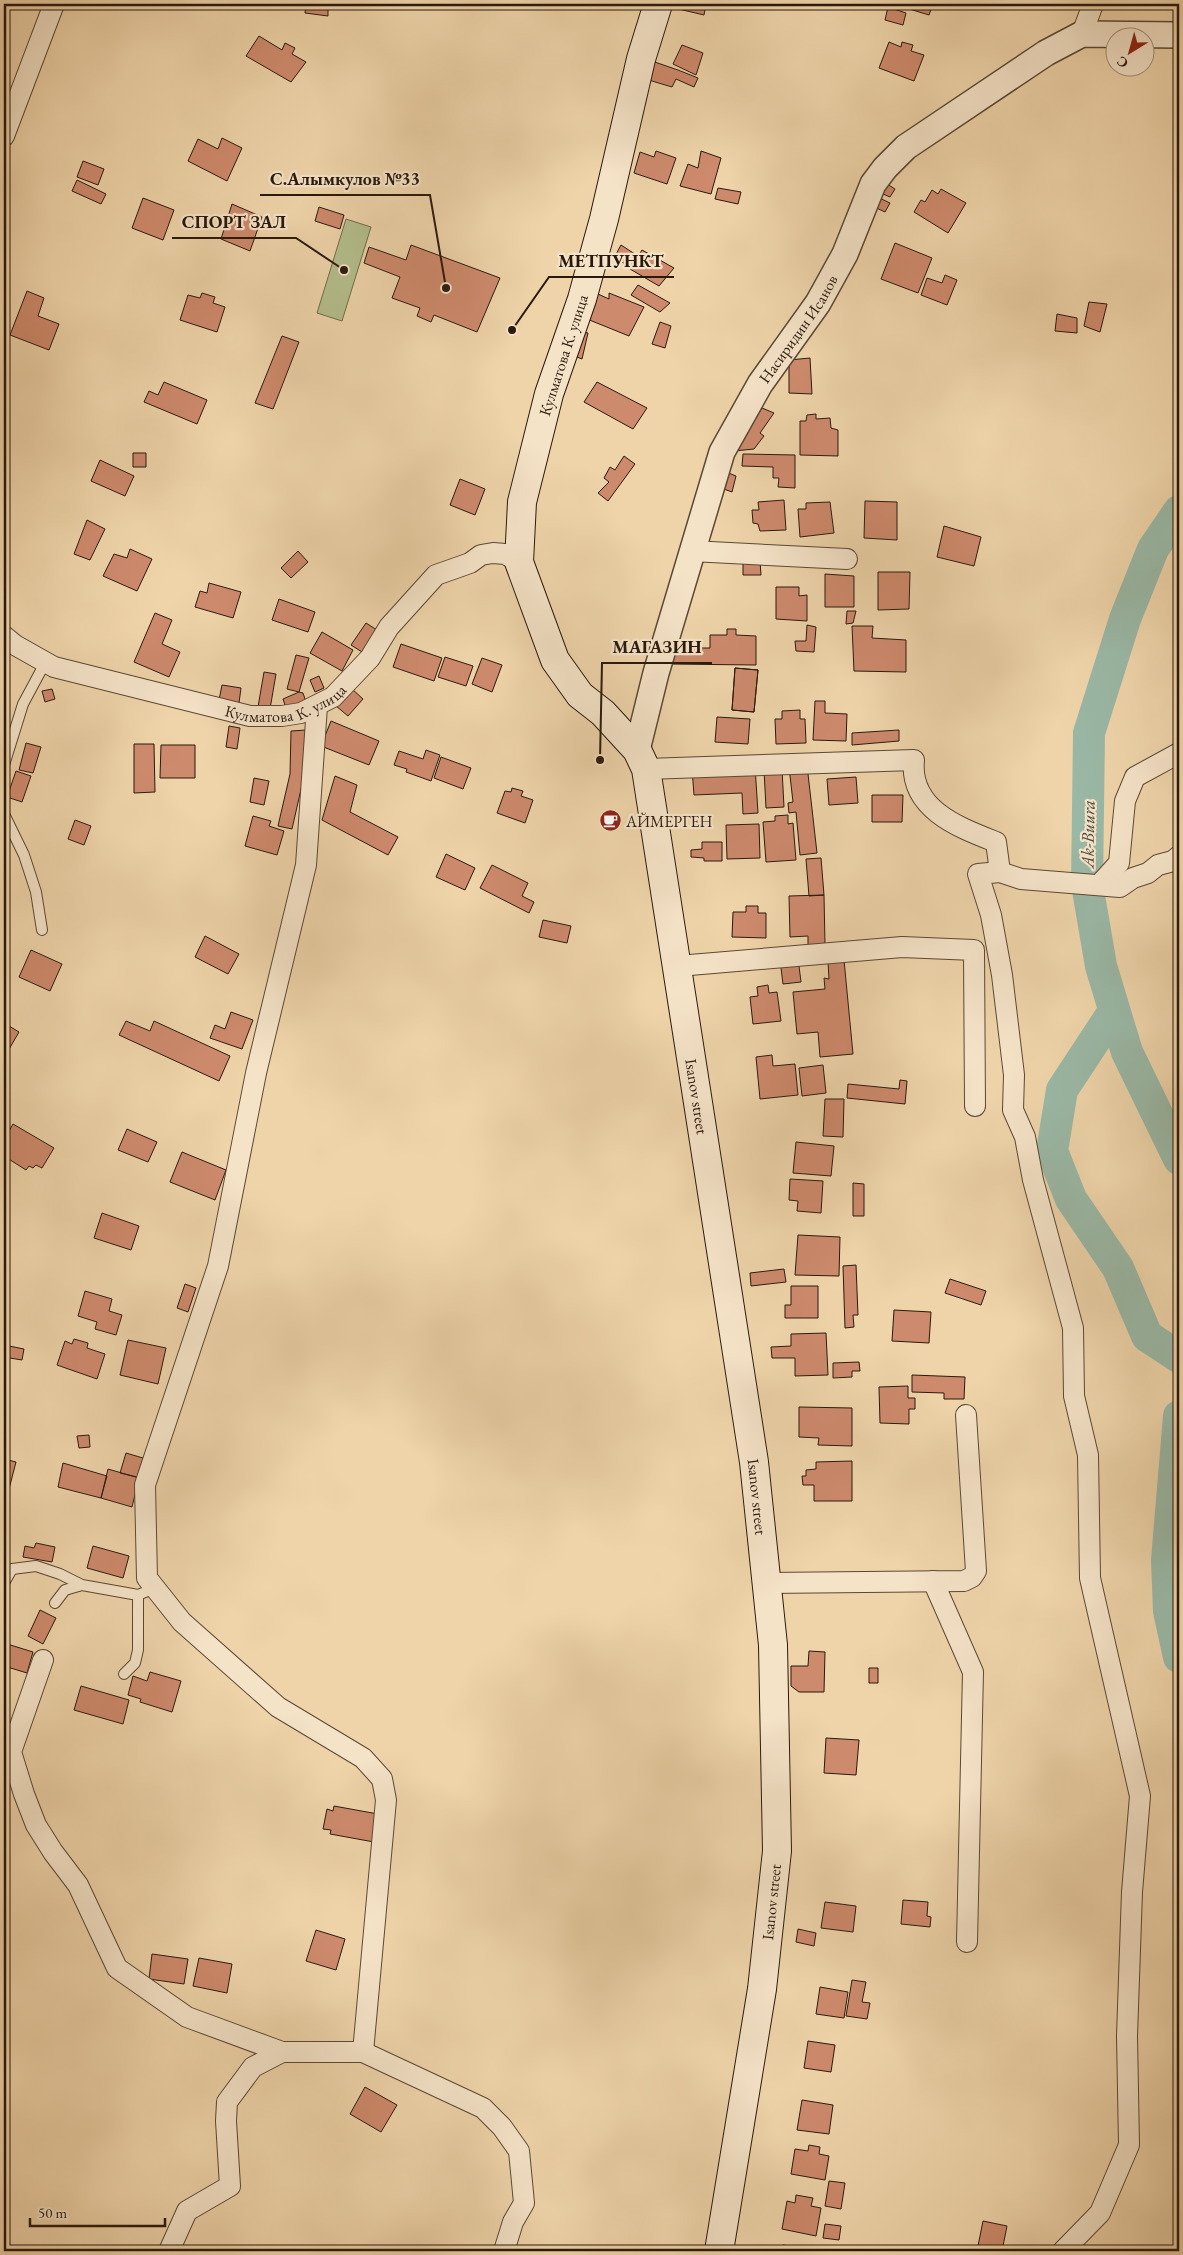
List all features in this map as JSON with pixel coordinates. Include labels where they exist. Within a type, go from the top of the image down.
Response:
[{"type":"main road","name":"Кулматова К. улица","points":[[641,759],[604,713],[580,695],[555,660],[519,562],[522,502],[549,394],[582,299],[604,219],[636,78],[658,4]]},
{"type":"main road","name":"Isanov street","points":[[641,759],[678,966],[754,1462],[773,1645],[776,1851],[762,1989],[719,2251]]},
{"type":"street","points":[[4,136],[54,4]]},
{"type":"street","points":[[1093,4],[1082,34],[1179,35]]},
{"type":"street","name":"Насиридин Исанов","points":[[641,759],[656,673],[722,452],[760,384],[818,303],[844,254],[874,184],[885,168],[906,146],[1046,53],[1082,34]]},
{"type":"street","points":[[691,551],[847,559]]},
{"type":"street","name":"Кулматова К. улица","points":[[4,636],[15,645],[54,668],[250,716],[282,716],[301,713],[333,697],[370,658],[389,627],[436,575],[470,562],[481,555],[493,553],[505,554],[519,562]]},
{"type":"street","points":[[316,706],[306,865],[256,1073],[218,1266],[145,1485],[147,1592],[278,1707],[363,1758],[382,1779],[386,1800],[364,2052]]},
{"type":"street","points":[[1100,884],[1119,863],[1125,801],[1135,777],[1179,753]]},
{"type":"street","points":[[641,759],[914,760],[913,768],[917,788],[940,816],[963,829],[996,842],[1000,872]]},
{"type":"street","points":[[1064,2251],[1100,2213],[1129,2145],[1127,2036],[1132,1892],[1140,1796],[1090,1578],[1088,1455],[1074,1396],[1073,1328],[1033,1180],[1025,1137],[1013,1110],[1014,1075],[1002,975],[992,915],[978,874],[1000,872],[1021,879],[1120,887],[1133,878],[1148,873],[1158,865],[1172,861],[1179,856]]},
{"type":"street","points":[[678,966],[902,947],[974,950],[975,1106]]},
{"type":"street","points":[[766,1583],[964,1581],[972,1577],[976,1571],[966,1415]]},
{"type":"street","points":[[933,1581],[973,1672],[967,1942]]},
{"type":"street","points":[[43,1660],[11,1752],[36,1825],[53,1852],[78,1885],[117,1968],[187,2017],[282,2052],[364,2052],[483,2108],[502,2127],[519,2151],[524,2203],[514,2222],[504,2251]]},
{"type":"street","points":[[169,2251],[187,2211],[230,2186],[226,2121],[227,2102],[253,2067],[282,2052]]},
{"type":"lane","points":[[4,765],[23,704],[45,663]]},
{"type":"lane","points":[[4,814],[24,855],[36,892],[42,930]]},
{"type":"lane","points":[[4,1582],[12,1569],[36,1566],[60,1574],[82,1585],[147,1592],[135,1663],[124,1674]]},
{"type":"lane","points":[[55,1603],[65,1590],[82,1585]]},
{"type":"green space","points":[[346,219],[371,227],[342,321],[317,313]]},
{"type":"building","points":[[306,4],[328,4],[328,16],[305,13]]},
{"type":"building","points":[[670,4],[706,4],[704,15],[670,7]]},
{"type":"building","points":[[907,4],[933,4],[929,15],[906,8]]},
{"type":"building","points":[[888,7],[906,13],[903,25],[885,20]]},
{"type":"building","points":[[259,36],[282,50],[285,43],[295,48],[292,54],[306,62],[291,82],[246,56]]},
{"type":"building","points":[[889,42],[901,47],[902,42],[913,45],[911,51],[924,55],[914,81],[879,68]]},
{"type":"building","points":[[682,45],[703,53],[696,75],[673,64]]},
{"type":"building","points":[[646,59],[698,78],[694,87],[676,79],[672,87],[642,78]]},
{"type":"building","points":[[222,138],[242,148],[227,181],[188,161],[198,139],[218,149]]},
{"type":"building","points":[[656,151],[676,158],[667,184],[634,173],[640,152],[654,157]]},
{"type":"building","points":[[701,151],[721,158],[711,194],[680,186],[688,164],[698,168]]},
{"type":"building","points":[[83,161],[104,169],[98,185],[77,177]]},
{"type":"building","points":[[77,180],[106,194],[101,204],[72,191]]},
{"type":"building","points":[[884,182],[895,189],[890,197],[876,191]]},
{"type":"building","points":[[718,188],[741,192],[738,204],[715,199]]},
{"type":"building","points":[[941,189],[966,203],[948,233],[914,212],[921,200],[925,202],[932,190],[938,194]]},
{"type":"building","points":[[871,194],[890,203],[885,212],[866,203]]},
{"type":"building","points":[[143,198],[174,210],[163,240],[132,228]]},
{"type":"building","points":[[232,204],[262,217],[250,251],[221,239]]},
{"type":"building","points":[[319,207],[344,215],[340,229],[315,221]]},
{"type":"building","points":[[895,243],[932,258],[918,293],[881,279]]},
{"type":"building","points":[[411,245],[500,278],[477,332],[434,315],[431,322],[417,316],[420,308],[392,298],[400,277],[364,263],[369,247],[406,260]]},
{"type":"building","points":[[621,245],[638,256],[631,267],[614,258]]},
{"type":"building","points":[[642,250],[674,268],[659,286],[630,269]]},
{"type":"building","points":[[945,275],[957,280],[947,305],[921,295],[927,278],[942,283]]},
{"type":"building","points":[[638,285],[670,303],[660,312],[631,295]]},
{"type":"building","points":[[589,290],[609,299],[609,293],[644,307],[629,336],[582,317]]},
{"type":"building","points":[[27,291],[44,298],[38,316],[59,324],[49,350],[10,335]]},
{"type":"building","points":[[202,293],[215,297],[213,303],[225,307],[217,332],[180,320],[188,295],[200,298]]},
{"type":"building","points":[[1089,302],[1107,304],[1100,332],[1084,326]]},
{"type":"building","points":[[1057,314],[1077,318],[1077,333],[1055,331]]},
{"type":"building","points":[[660,322],[671,326],[665,348],[652,344]]},
{"type":"building","points":[[577,331],[588,333],[582,359],[572,355]]},
{"type":"building","points":[[282,336],[299,342],[273,409],[255,403]]},
{"type":"building","points":[[810,358],[812,394],[789,393],[789,360]]},
{"type":"building","points":[[164,382],[207,400],[197,424],[144,402],[149,391],[158,395]]},
{"type":"building","points":[[597,382],[647,408],[633,429],[584,402]]},
{"type":"building","points":[[762,408],[774,413],[760,433],[764,436],[754,449],[734,451]]},
{"type":"building","points":[[816,414],[816,419],[830,418],[831,428],[838,430],[838,456],[800,455],[800,421],[806,421],[807,415]]},
{"type":"building","points":[[133,453],[146,453],[146,467],[133,467]]},
{"type":"building","points":[[743,454],[795,455],[795,488],[778,487],[779,478],[773,478],[773,467],[742,466]]},
{"type":"building","points":[[624,456],[635,464],[608,501],[598,493],[609,482],[604,478],[610,467],[615,470]]},
{"type":"building","points":[[100,460],[134,476],[125,496],[91,481]]},
{"type":"building","points":[[726,472],[736,476],[732,492],[721,488]]},
{"type":"building","points":[[460,479],[485,489],[475,515],[450,505]]},
{"type":"building","points":[[784,500],[786,530],[760,531],[758,524],[753,523],[752,510],[759,510],[758,502]]},
{"type":"building","points":[[865,501],[897,502],[897,540],[864,538]]},
{"type":"building","points":[[830,502],[834,533],[800,537],[798,509],[806,509],[806,503]]},
{"type":"building","points":[[87,520],[105,529],[90,560],[74,554]]},
{"type":"building","points":[[944,526],[981,537],[974,566],[937,557]]},
{"type":"building","points":[[130,549],[152,559],[137,591],[103,576],[114,554],[127,558]]},
{"type":"building","points":[[298,551],[308,562],[291,578],[281,568]]},
{"type":"building","points":[[743,560],[760,561],[761,575],[743,575]]},
{"type":"building","points":[[878,572],[910,572],[909,609],[878,610]]},
{"type":"building","points":[[825,574],[854,576],[854,607],[825,607]]},
{"type":"building","points":[[209,583],[241,592],[233,618],[195,607],[200,591],[207,593]]},
{"type":"building","points":[[776,587],[799,587],[799,596],[807,595],[807,621],[776,619]]},
{"type":"building","points":[[279,599],[315,612],[308,632],[272,620]]},
{"type":"building","points":[[847,611],[856,611],[853,623],[846,624]]},
{"type":"building","points":[[155,613],[172,620],[162,644],[180,652],[169,677],[134,662]]},
{"type":"building","points":[[366,623],[377,630],[362,652],[351,645]]},
{"type":"building","points":[[807,625],[816,627],[814,652],[796,651],[795,641],[806,641]]},
{"type":"building","points":[[852,626],[873,626],[872,638],[906,640],[906,672],[854,671]]},
{"type":"building","points":[[727,629],[736,629],[736,635],[756,636],[756,665],[670,664],[671,648],[710,648],[710,635],[727,635]]},
{"type":"building","points":[[322,632],[353,650],[342,671],[310,653]]},
{"type":"building","points":[[401,644],[442,658],[434,681],[393,667]]},
{"type":"building","points":[[296,655],[309,658],[299,692],[287,689]]},
{"type":"building","points":[[445,657],[473,666],[466,686],[438,677]]},
{"type":"building","points":[[482,658],[502,665],[492,692],[472,684]]},
{"type":"building","points":[[735,668],[758,670],[754,712],[732,710]]},
{"type":"building","points":[[735,668],[758,670],[754,712],[732,710]]},
{"type":"building","points":[[264,672],[276,674],[270,709],[258,707]]},
{"type":"building","points":[[319,676],[324,688],[315,692],[310,680]]},
{"type":"building","points":[[222,685],[241,688],[239,703],[219,700]]},
{"type":"building","points":[[351,688],[363,699],[348,716],[336,706]]},
{"type":"building","points":[[52,689],[55,699],[45,702],[42,691]]},
{"type":"building","points":[[299,692],[303,693],[306,702],[286,708],[283,699]]},
{"type":"building","points":[[815,701],[825,701],[825,713],[847,714],[846,741],[813,740]]},
{"type":"building","points":[[800,710],[800,719],[805,719],[806,743],[776,744],[775,719],[782,719],[782,711]]},
{"type":"building","points":[[717,717],[750,719],[748,744],[715,742]]},
{"type":"building","points":[[331,721],[379,741],[369,765],[321,746]]},
{"type":"building","points":[[229,726],[240,728],[237,749],[226,747]]},
{"type":"building","points":[[306,730],[304,776],[292,829],[278,826],[290,774],[291,731]]},
{"type":"building","points":[[899,730],[899,741],[852,745],[852,733]]},
{"type":"building","points":[[26,743],[41,747],[33,773],[19,770]]},
{"type":"building","points":[[134,744],[154,744],[155,792],[134,793]]},
{"type":"building","points":[[161,745],[195,745],[195,778],[160,778]]},
{"type":"building","points":[[426,750],[440,755],[431,781],[406,772],[407,769],[394,765],[399,751],[423,759]]},
{"type":"building","points":[[441,757],[471,768],[463,789],[434,778]]},
{"type":"building","points":[[807,765],[817,853],[800,855],[796,812],[789,813],[788,803],[793,802],[789,767]]},
{"type":"building","points":[[755,766],[758,813],[743,814],[742,793],[694,795],[692,769]]},
{"type":"building","points":[[782,769],[784,807],[766,808],[764,770]]},
{"type":"building","points":[[16,771],[31,776],[22,802],[7,797]]},
{"type":"building","points":[[335,776],[357,785],[350,812],[398,837],[388,855],[322,820]]},
{"type":"building","points":[[856,777],[858,803],[829,805],[827,779]]},
{"type":"building","points":[[254,778],[269,781],[264,805],[250,802]]},
{"type":"building","points":[[512,788],[523,791],[521,796],[533,800],[525,823],[497,813],[505,791],[511,792]]},
{"type":"building","points":[[872,795],[903,795],[902,822],[872,822]]},
{"type":"building","points":[[788,815],[788,824],[793,823],[796,860],[766,862],[763,822],[775,821],[775,816]]},
{"type":"building","points":[[253,816],[271,821],[269,826],[284,831],[277,855],[245,846]]},
{"type":"building","points":[[75,820],[91,826],[84,845],[68,839]]},
{"type":"building","points":[[759,824],[760,858],[727,859],[726,825]]},
{"type":"building","points":[[702,842],[722,842],[722,861],[704,861],[704,858],[691,857],[691,850],[702,849]]},
{"type":"building","points":[[446,854],[475,868],[465,890],[436,877]]},
{"type":"building","points":[[821,858],[824,895],[809,896],[806,859]]},
{"type":"building","points":[[492,865],[528,883],[522,896],[534,902],[529,913],[480,888]]},
{"type":"building","points":[[824,895],[825,945],[808,945],[808,936],[790,937],[789,896]]},
{"type":"building","points":[[746,906],[758,906],[758,913],[766,913],[766,938],[732,937],[733,912],[746,912]]},
{"type":"building","points":[[543,920],[571,926],[567,943],[539,937]]},
{"type":"building","points":[[205,936],[239,954],[228,974],[195,957]]},
{"type":"building","points":[[31,950],[62,964],[50,991],[19,977]]},
{"type":"building","points":[[798,958],[801,982],[783,984],[780,960]]},
{"type":"building","points":[[844,960],[853,1054],[820,1057],[818,1032],[797,1034],[793,992],[825,989],[824,978],[829,979],[828,962]]},
{"type":"building","points":[[768,985],[769,993],[777,992],[781,1021],[753,1024],[750,997],[758,996],[757,987]]},
{"type":"building","points":[[231,1012],[253,1020],[242,1049],[210,1038],[215,1025],[225,1029]]},
{"type":"building","points":[[126,1021],[150,1031],[154,1021],[230,1056],[219,1081],[119,1035]]},
{"type":"building","points":[[4,1023],[19,1032],[8,1051],[4,1048]]},
{"type":"building","points":[[772,1055],[773,1066],[795,1064],[798,1095],[760,1099],[756,1057]]},
{"type":"building","points":[[823,1065],[826,1093],[802,1096],[799,1068]]},
{"type":"building","points":[[900,1080],[907,1081],[905,1104],[847,1098],[848,1084],[899,1089]]},
{"type":"building","points":[[825,1099],[844,1099],[843,1137],[823,1136]]},
{"type":"building","points":[[13,1124],[54,1148],[42,1168],[36,1165],[33,1168],[29,1166],[26,1170],[4,1156],[4,1140]]},
{"type":"building","points":[[127,1129],[157,1142],[148,1162],[118,1150]]},
{"type":"building","points":[[796,1142],[834,1146],[831,1176],[793,1173]]},
{"type":"building","points":[[182,1152],[226,1170],[215,1200],[170,1182]]},
{"type":"building","points":[[790,1179],[823,1181],[821,1213],[797,1211],[798,1201],[789,1200]]},
{"type":"building","points":[[853,1183],[864,1184],[864,1216],[853,1216]]},
{"type":"building","points":[[102,1213],[139,1226],[131,1250],[94,1238]]},
{"type":"building","points":[[798,1235],[840,1237],[839,1276],[795,1275]]},
{"type":"building","points":[[856,1265],[858,1315],[853,1315],[854,1327],[845,1328],[843,1266]]},
{"type":"building","points":[[784,1269],[786,1282],[751,1286],[750,1273]]},
{"type":"building","points":[[950,1279],[986,1291],[981,1305],[945,1293]]},
{"type":"building","points":[[185,1284],[196,1288],[188,1312],[177,1308]]},
{"type":"building","points":[[791,1286],[818,1286],[818,1318],[785,1318],[785,1305],[791,1305]]},
{"type":"building","points":[[85,1291],[112,1299],[109,1311],[122,1315],[116,1335],[95,1329],[97,1322],[78,1316]]},
{"type":"building","points":[[894,1310],[931,1312],[929,1343],[892,1341]]},
{"type":"building","points":[[826,1333],[828,1375],[795,1376],[795,1358],[772,1358],[771,1347],[791,1346],[791,1334]]},
{"type":"building","points":[[74,1339],[88,1343],[87,1348],[105,1354],[97,1379],[57,1365],[65,1341],[72,1344]]},
{"type":"building","points":[[128,1340],[166,1348],[158,1384],[120,1375]]},
{"type":"building","points":[[4,1345],[24,1349],[22,1360],[4,1357]]},
{"type":"building","points":[[859,1362],[860,1371],[852,1371],[852,1377],[833,1378],[833,1363]]},
{"type":"building","points":[[912,1375],[965,1377],[964,1399],[944,1399],[944,1393],[912,1392]]},
{"type":"building","points":[[908,1386],[908,1398],[915,1398],[915,1409],[909,1409],[909,1424],[880,1423],[879,1387]]},
{"type":"building","points":[[799,1407],[852,1408],[852,1446],[818,1445],[819,1438],[799,1437]]},
{"type":"building","points":[[89,1435],[90,1447],[79,1448],[77,1436]]},
{"type":"building","points":[[126,1453],[143,1458],[137,1477],[120,1473]]},
{"type":"building","points":[[4,1459],[16,1462],[9,1489],[4,1488]]},
{"type":"building","points":[[852,1461],[852,1501],[814,1501],[814,1485],[803,1485],[802,1476],[806,1476],[806,1470],[816,1469],[816,1462]]},
{"type":"building","points":[[63,1463],[107,1476],[101,1498],[58,1487]]},
{"type":"building","points":[[108,1469],[139,1478],[132,1507],[101,1498]]},
{"type":"building","points":[[36,1543],[55,1547],[52,1562],[23,1557],[25,1546],[34,1548]]},
{"type":"building","points":[[93,1546],[129,1556],[123,1578],[87,1568]]},
{"type":"building","points":[[40,1610],[56,1618],[43,1644],[28,1636]]},
{"type":"building","points":[[4,1643],[33,1652],[27,1673],[4,1666]]},
{"type":"building","points":[[809,1651],[825,1652],[824,1692],[799,1692],[791,1686],[791,1666],[808,1666]]},
{"type":"building","points":[[869,1668],[878,1668],[878,1683],[869,1683]]},
{"type":"building","points":[[150,1672],[181,1681],[172,1712],[140,1702],[141,1699],[128,1695],[133,1676],[147,1681]]},
{"type":"building","points":[[81,1686],[129,1700],[123,1724],[74,1710]]},
{"type":"building","points":[[826,1738],[859,1740],[856,1775],[824,1773]]},
{"type":"building","points":[[334,1806],[378,1814],[374,1842],[330,1834],[331,1830],[323,1829],[327,1809],[333,1811]]},
{"type":"building","points":[[903,1900],[928,1902],[927,1916],[931,1917],[930,1927],[901,1924]]},
{"type":"building","points":[[825,1902],[856,1906],[853,1932],[821,1928]]},
{"type":"building","points":[[798,1929],[816,1933],[814,1946],[796,1942]]},
{"type":"building","points":[[316,1930],[345,1939],[336,1970],[306,1961]]},
{"type":"building","points":[[152,1954],[188,1959],[184,1984],[149,1979]]},
{"type":"building","points":[[199,1958],[232,1964],[227,1993],[193,1986]]},
{"type":"building","points":[[852,1980],[866,1982],[862,2002],[870,2003],[867,2019],[846,2016]]},
{"type":"building","points":[[820,1987],[848,1992],[844,2018],[816,2014]]},
{"type":"building","points":[[808,2041],[835,2045],[831,2072],[804,2068]]},
{"type":"building","points":[[365,2087],[397,2105],[381,2132],[350,2114]]},
{"type":"building","points":[[802,2100],[833,2105],[829,2134],[797,2130]]},
{"type":"building","points":[[809,2145],[820,2147],[819,2154],[829,2156],[825,2180],[791,2174],[795,2149],[808,2151]]},
{"type":"building","points":[[829,2181],[845,2183],[841,2209],[825,2206]]},
{"type":"building","points":[[796,2195],[813,2198],[811,2206],[821,2208],[816,2236],[782,2229],[787,2201],[795,2203]]},
{"type":"building","points":[[983,2221],[1007,2226],[1002,2251],[977,2251]]},
{"type":"building","points":[[825,2224],[841,2226],[839,2240],[823,2238]]},
{"type":"building","points":[[783,2245],[817,2251],[782,2251]]},
{"type":"waterway","name":"Ak-Buura","points":[[1179,511],[1153,549],[1125,619],[1089,733],[1087,884],[1101,966],[1127,1052],[1179,1159]]},
{"type":"waterway","points":[[1114,1011],[1062,1090],[1052,1151],[1071,1199],[1118,1268],[1147,1336],[1179,1357]]},
{"type":"waterway","name":"Ak-Buura","points":[[1179,1416],[1167,1560],[1169,1611],[1179,1657]]},
{"type":"place","name":"СПОРТ ЗАЛ","points":[[344,270]]},
{"type":"place","name":"С.Алымкулов №33","points":[[446,288]]},
{"type":"place","name":"МЕТПУНКТ","points":[[512,330]]},
{"type":"place","name":"МАГАЗИН","points":[[600,760]]},
{"type":"place","name":"АЙМЕРГЕН","points":[[610,821]]}]
